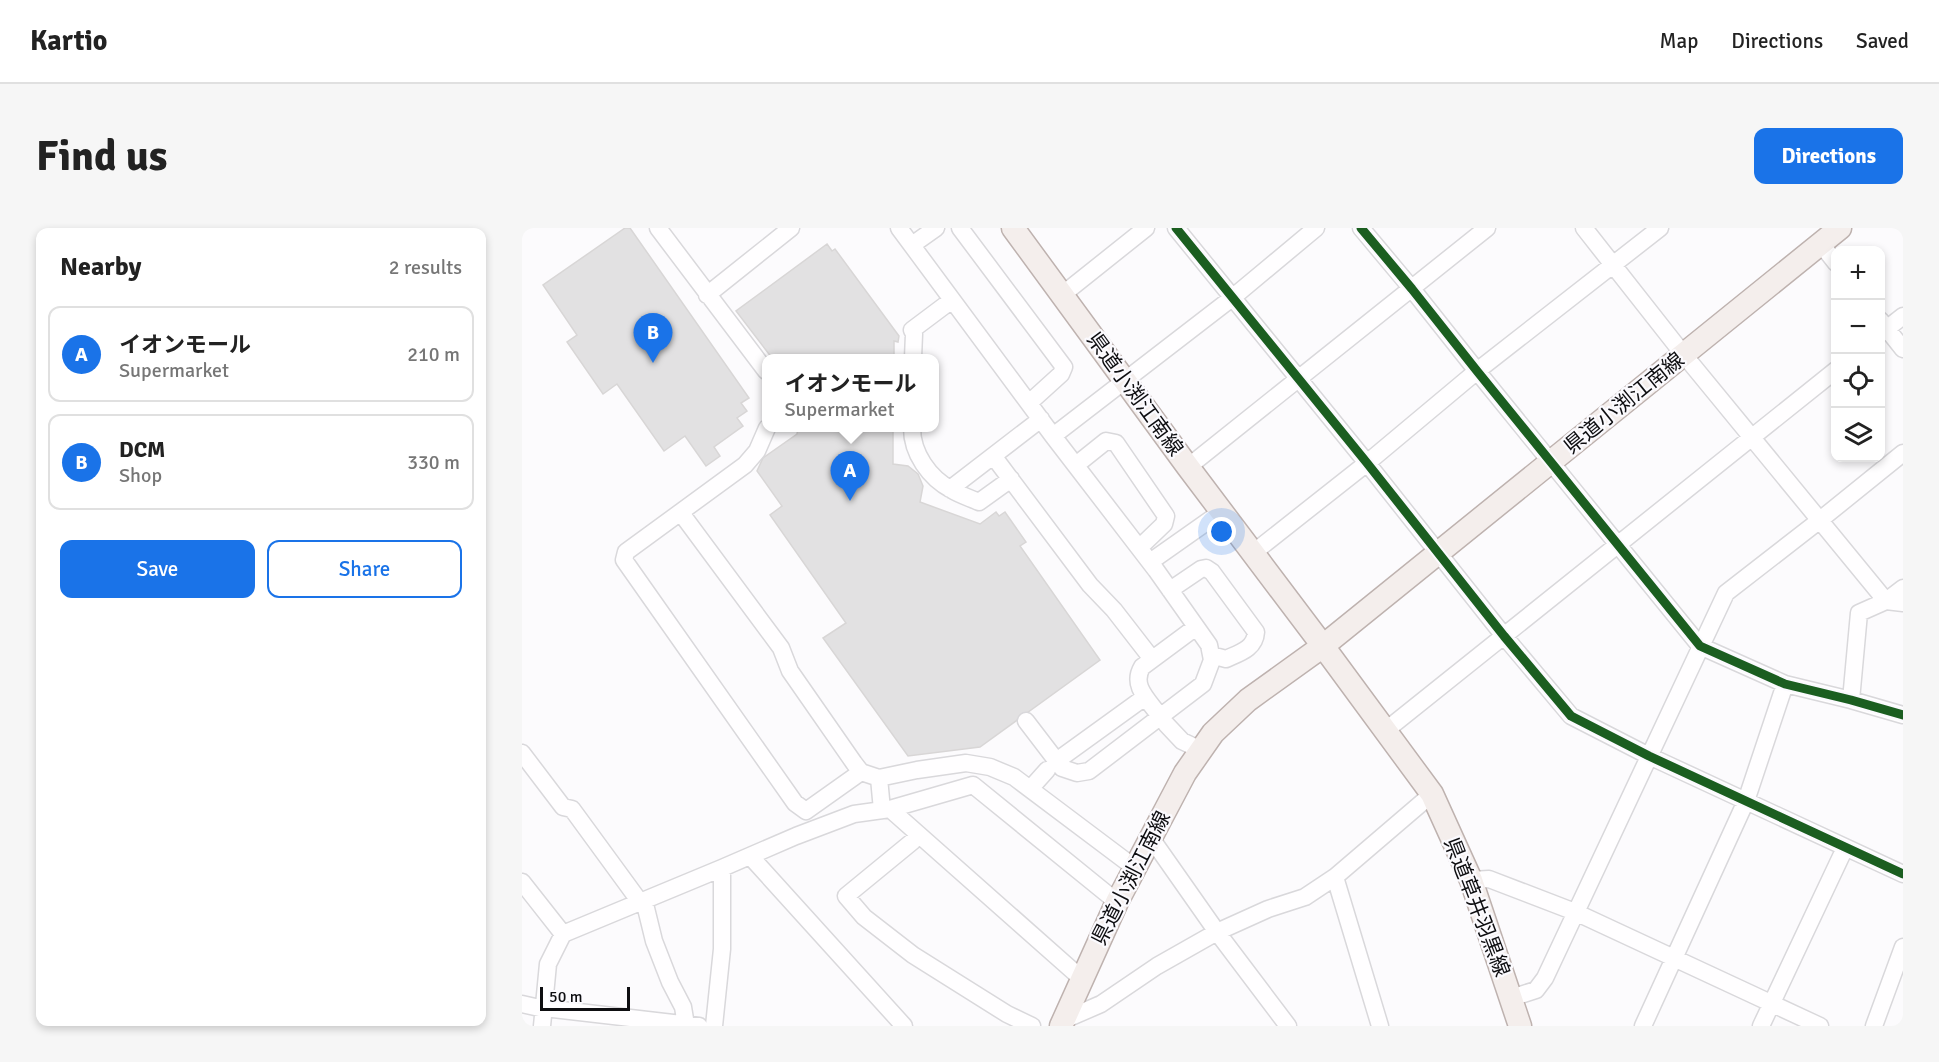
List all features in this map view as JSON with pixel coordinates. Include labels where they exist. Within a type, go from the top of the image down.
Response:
[{"type":"main road","name":"県道小渕江南線","points":[[1013,228],[1221,512],[1323,646]]},
{"type":"main road","name":"県道小渕江南線","points":[[1063,1024],[1117,902],[1185,773],[1213,733],[1248,700],[1323,646],[1840,228]]},
{"type":"main road","name":"県道草井羽黒線","points":[[1323,646],[1432,794],[1472,880],[1520,1026]]},
{"type":"street","points":[[658,228],[762,366]]},
{"type":"street","points":[[707,295],[791,228]]},
{"type":"street","points":[[899,228],[1053,436],[1150,562],[1209,645],[1212,660],[1203,684],[1089,771],[1077,773],[1062,768],[1026,722]]},
{"type":"street","points":[[912,245],[936,228]]},
{"type":"street","points":[[960,228],[1064,367],[1061,374],[1029,403]]},
{"type":"street","points":[[1062,295],[1146,228]]},
{"type":"street","points":[[1176,228],[1571,716],[1649,756],[1903,874]]},
{"type":"street","points":[[1053,436],[1232,298],[1316,228]]},
{"type":"street","points":[[1361,228],[1700,646],[1785,684],[1903,715]]},
{"type":"street","points":[[1188,467],[1487,228]]},
{"type":"street","points":[[1584,228],[1886,601],[1903,603]]},
{"type":"street","points":[[1253,554],[1477,371],[1660,228]]},
{"type":"street","points":[[1821,244],[1831,257]]},
{"type":"street","points":[[913,354],[914,334],[912,330],[952,300]]},
{"type":"street","points":[[1885,327],[1903,316]]},
{"type":"street","points":[[1885,330],[1903,348]]},
{"type":"street","points":[[1385,731],[1831,374]]},
{"type":"street","points":[[950,489],[1041,419]]},
{"type":"street","points":[[765,432],[758,451],[745,465],[626,552],[624,560],[795,803],[806,811],[861,772]]},
{"type":"street","points":[[912,432],[912,441],[925,467],[950,489],[979,502],[1011,479]]},
{"type":"street","points":[[1076,465],[1106,441],[1116,443],[1166,516],[1164,524],[1139,548]]},
{"type":"street","points":[[1511,998],[1536,990],[1545,978],[1726,593],[1903,453]]},
{"type":"street","points":[[994,457],[1090,585],[1114,610],[1152,659]]},
{"type":"street","points":[[1150,562],[1221,512]]},
{"type":"street","points":[[681,513],[782,648],[790,671],[861,772],[879,778],[966,763],[990,767],[1014,777],[1135,868]]},
{"type":"street","points":[[1170,590],[1201,568],[1206,568],[1212,572],[1256,632],[1255,639],[1249,648],[1226,659],[1211,655]]},
{"type":"street","points":[[1851,700],[1859,614],[1886,601],[1903,588]]},
{"type":"street","points":[[1156,711],[1137,684],[1137,674],[1152,659],[1196,627]]},
{"type":"street","points":[[1643,1026],[1746,801],[1785,684]]},
{"type":"street","points":[[1062,757],[1145,697]]},
{"type":"street","points":[[1167,724],[1182,741],[1201,750]]},
{"type":"street","points":[[522,753],[563,807],[572,809],[642,901],[670,982],[693,1025]]},
{"type":"street","points":[[1030,789],[1047,770]]},
{"type":"street","points":[[879,778],[886,809],[1083,978]]},
{"type":"street","points":[[543,1018],[548,964],[563,934],[854,814],[886,809],[973,785],[1117,902]]},
{"type":"street","points":[[1063,1024],[1101,1004],[1157,966],[1217,932],[1268,909],[1305,897],[1335,877],[1432,794]]},
{"type":"street","points":[[918,835],[846,896],[864,917],[904,948],[1007,1014],[1032,1026]]},
{"type":"street","points":[[1151,837],[1217,932],[1288,1026]]},
{"type":"street","points":[[1761,1026],[1845,848]]},
{"type":"street","points":[[750,856],[904,1026]]},
{"type":"street","points":[[714,1026],[722,949],[722,868]]},
{"type":"street","points":[[1335,877],[1380,1026]]},
{"type":"street","points":[[1472,880],[1489,879],[1575,912],[1820,1026]]},
{"type":"street","points":[[522,882],[563,934]]},
{"type":"street","points":[[1874,1026],[1903,947]]},
{"type":"street","points":[[522,1004],[543,1018]]},
{"type":"street","points":[[543,1018],[553,1009],[693,1025]]},
{"type":"building","points":[[625,228],[630,228],[749,398],[741,403],[747,411],[737,418],[743,426],[714,447],[720,456],[706,466],[685,436],[664,451],[617,384],[603,394],[567,342],[577,335],[543,285]]},
{"type":"building","points":[[827,244],[832,251],[835,249],[899,336],[898,342],[894,341],[894,354],[769,354],[736,311]]},
{"type":"building","points":[[797,432],[893,432],[893,464],[908,466],[918,474],[923,486],[920,502],[980,524],[996,512],[999,516],[1005,512],[1026,542],[1020,546],[1100,660],[980,747],[908,756],[823,638],[846,623],[770,515],[782,506],[757,471],[763,458]]},
{"type":"cycle path","points":[[1176,228],[1571,716],[1649,756],[1903,874]]},
{"type":"cycle path","points":[[1361,228],[1700,646],[1785,684],[1903,715]]},
{"type":"place","name":"DCM","points":[[653,363]]},
{"type":"place","name":"イオンモール","points":[[850,501]]}]
